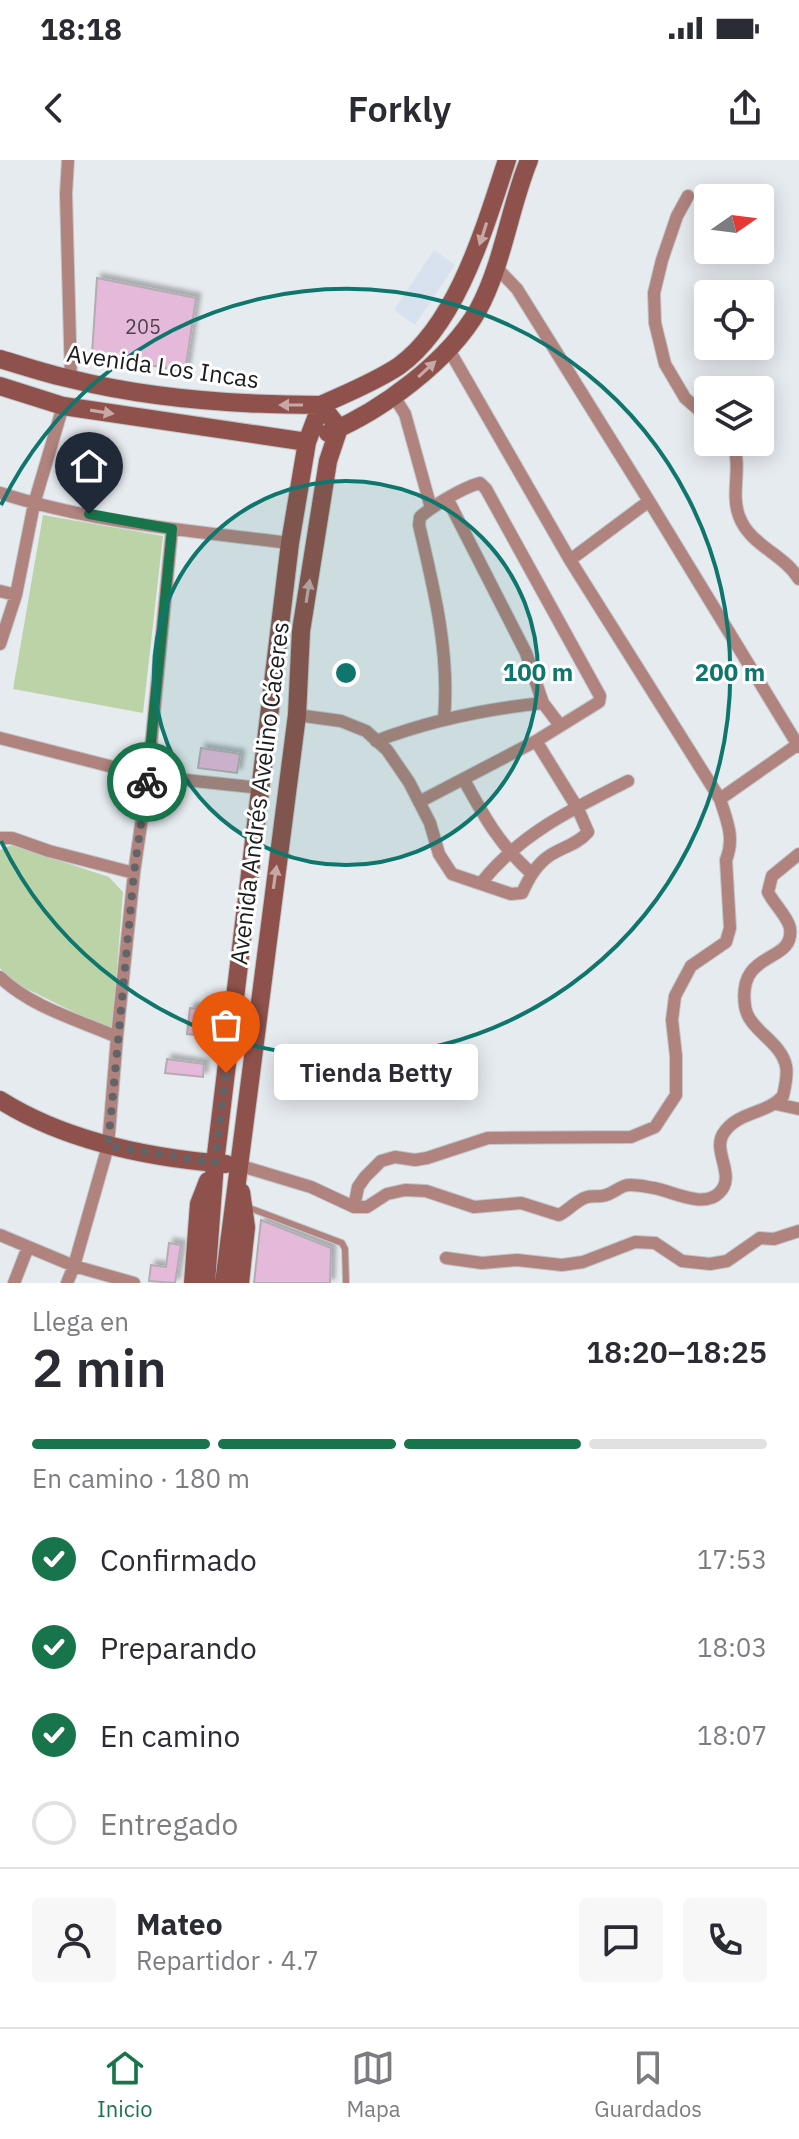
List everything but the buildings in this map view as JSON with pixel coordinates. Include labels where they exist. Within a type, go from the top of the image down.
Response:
[{"type":"main road","points":[[339,428],[321,405],[356,390],[398,366],[437,328],[477,251],[507,160]]},
{"type":"main road","points":[[0,386],[63,406],[307,442],[339,428],[393,395],[419,377],[448,348],[477,311],[496,267],[529,160]]},
{"type":"main road","name":"Avenida Los Incas","points":[[0,359],[71,379],[158,394],[261,405],[321,405]]},
{"type":"main road","name":"Avenida Andrés Avelino Cáceres","points":[[206,1283],[215,1163],[290,543],[307,442],[321,405]]},
{"type":"main road","name":"Avenida Andrés Avelino Cáceres","points":[[224,1283],[297,715],[301,631],[328,461],[339,428]]},
{"type":"main road","points":[[279,627],[301,631]]},
{"type":"main road","points":[[241,952],[264,954]]},
{"type":"main road","points":[[0,1100],[66,1131],[108,1146],[238,1165]]},
{"type":"main road","name":"Avenida Andrés Avelino Cáceres","points":[[193,1283],[199,1204],[215,1163]]},
{"type":"main road","name":"Avenida Andrés Avelino Cáceres","points":[[238,1165],[246,1227],[240,1283]]},
{"type":"street","points":[[68,160],[66,194],[71,379]]},
{"type":"street","points":[[688,196],[677,216],[654,293],[655,323],[665,364],[685,398],[694,406]]},
{"type":"street","points":[[496,267],[517,289],[798,746],[720,799]]},
{"type":"street","points":[[354,1207],[358,1187],[365,1177],[381,1161],[395,1157],[427,1158],[488,1138],[631,1137],[655,1127],[676,1095],[672,1020],[675,996],[691,966],[726,942],[730,928],[726,860],[730,851],[731,831],[720,799],[570,560],[448,348]]},
{"type":"street","points":[[393,395],[405,414],[431,508]]},
{"type":"street","points":[[0,644],[16,595],[34,504],[63,406]]},
{"type":"street","points":[[737,456],[736,504],[739,518],[758,544],[794,570],[799,579]]},
{"type":"street","points":[[419,802],[536,741],[599,702],[600,696],[480,483],[431,508],[420,517],[419,525],[444,645],[447,684],[444,719]]},
{"type":"street","points":[[0,493],[34,504],[172,529],[290,543]]},
{"type":"street","points":[[448,500],[526,653],[543,703],[559,724]]},
{"type":"street","points":[[570,560],[649,501]]},
{"type":"street","points":[[67,1283],[108,1146],[172,529]]},
{"type":"street","points":[[0,591],[16,595]]},
{"type":"street","points":[[376,741],[484,709],[543,703]]},
{"type":"street","points":[[297,715],[341,721],[366,731],[387,750],[419,802],[445,865],[452,874],[517,895],[522,893],[531,873],[549,856],[581,841],[588,832],[578,809],[536,741]]},
{"type":"street","points":[[0,738],[148,776],[260,788]]},
{"type":"street","points":[[464,780],[508,853],[531,873]]},
{"type":"street","points":[[481,883],[508,853],[532,833],[628,781]]},
{"type":"street","points":[[0,838],[12,838],[134,873]]},
{"type":"street","points":[[238,1165],[311,1187],[354,1207],[367,1207],[387,1194],[405,1190],[426,1191],[474,1207],[521,1203],[559,1215],[590,1195],[611,1194],[626,1185],[686,1197],[710,1197],[720,1193],[725,1181],[720,1145],[723,1134],[739,1119],[753,1111],[764,1111],[783,1096],[787,1068],[782,1053],[745,1009],[745,980],[751,968],[779,952],[788,943],[790,927],[768,892],[772,876],[799,854]]},
{"type":"street","points":[[0,977],[30,999],[117,1037]]},
{"type":"street","points":[[776,1104],[799,1109]]},
{"type":"street","points":[[446,1258],[482,1263],[517,1260],[562,1265],[583,1262],[635,1242],[655,1243],[682,1261],[710,1264],[727,1261],[760,1238],[774,1239],[799,1231]]},
{"type":"street","points":[[0,1235],[74,1266],[128,1282]]},
{"type":"street","points":[[14,1283],[28,1247]]},
{"type":"lane","points":[[243,1206],[342,1243],[346,1283]]},
{"type":"shaded area","points":[[434,250],[455,265],[415,325],[394,310]]},
{"type":"green space","points":[[43,515],[163,536],[143,713],[13,689]]},
{"type":"green space","points":[[12,845],[109,877],[123,892],[112,1031],[15,983],[0,968],[0,850]]},
{"type":"way so far","points":[[147,782],[134,873],[108,1146],[215,1163],[226,1073]]},
{"type":"place","name":"Tienda Betty","points":[[226,1073]]},
{"type":"route","points":[[89,514],[172,529],[147,782]]}]
